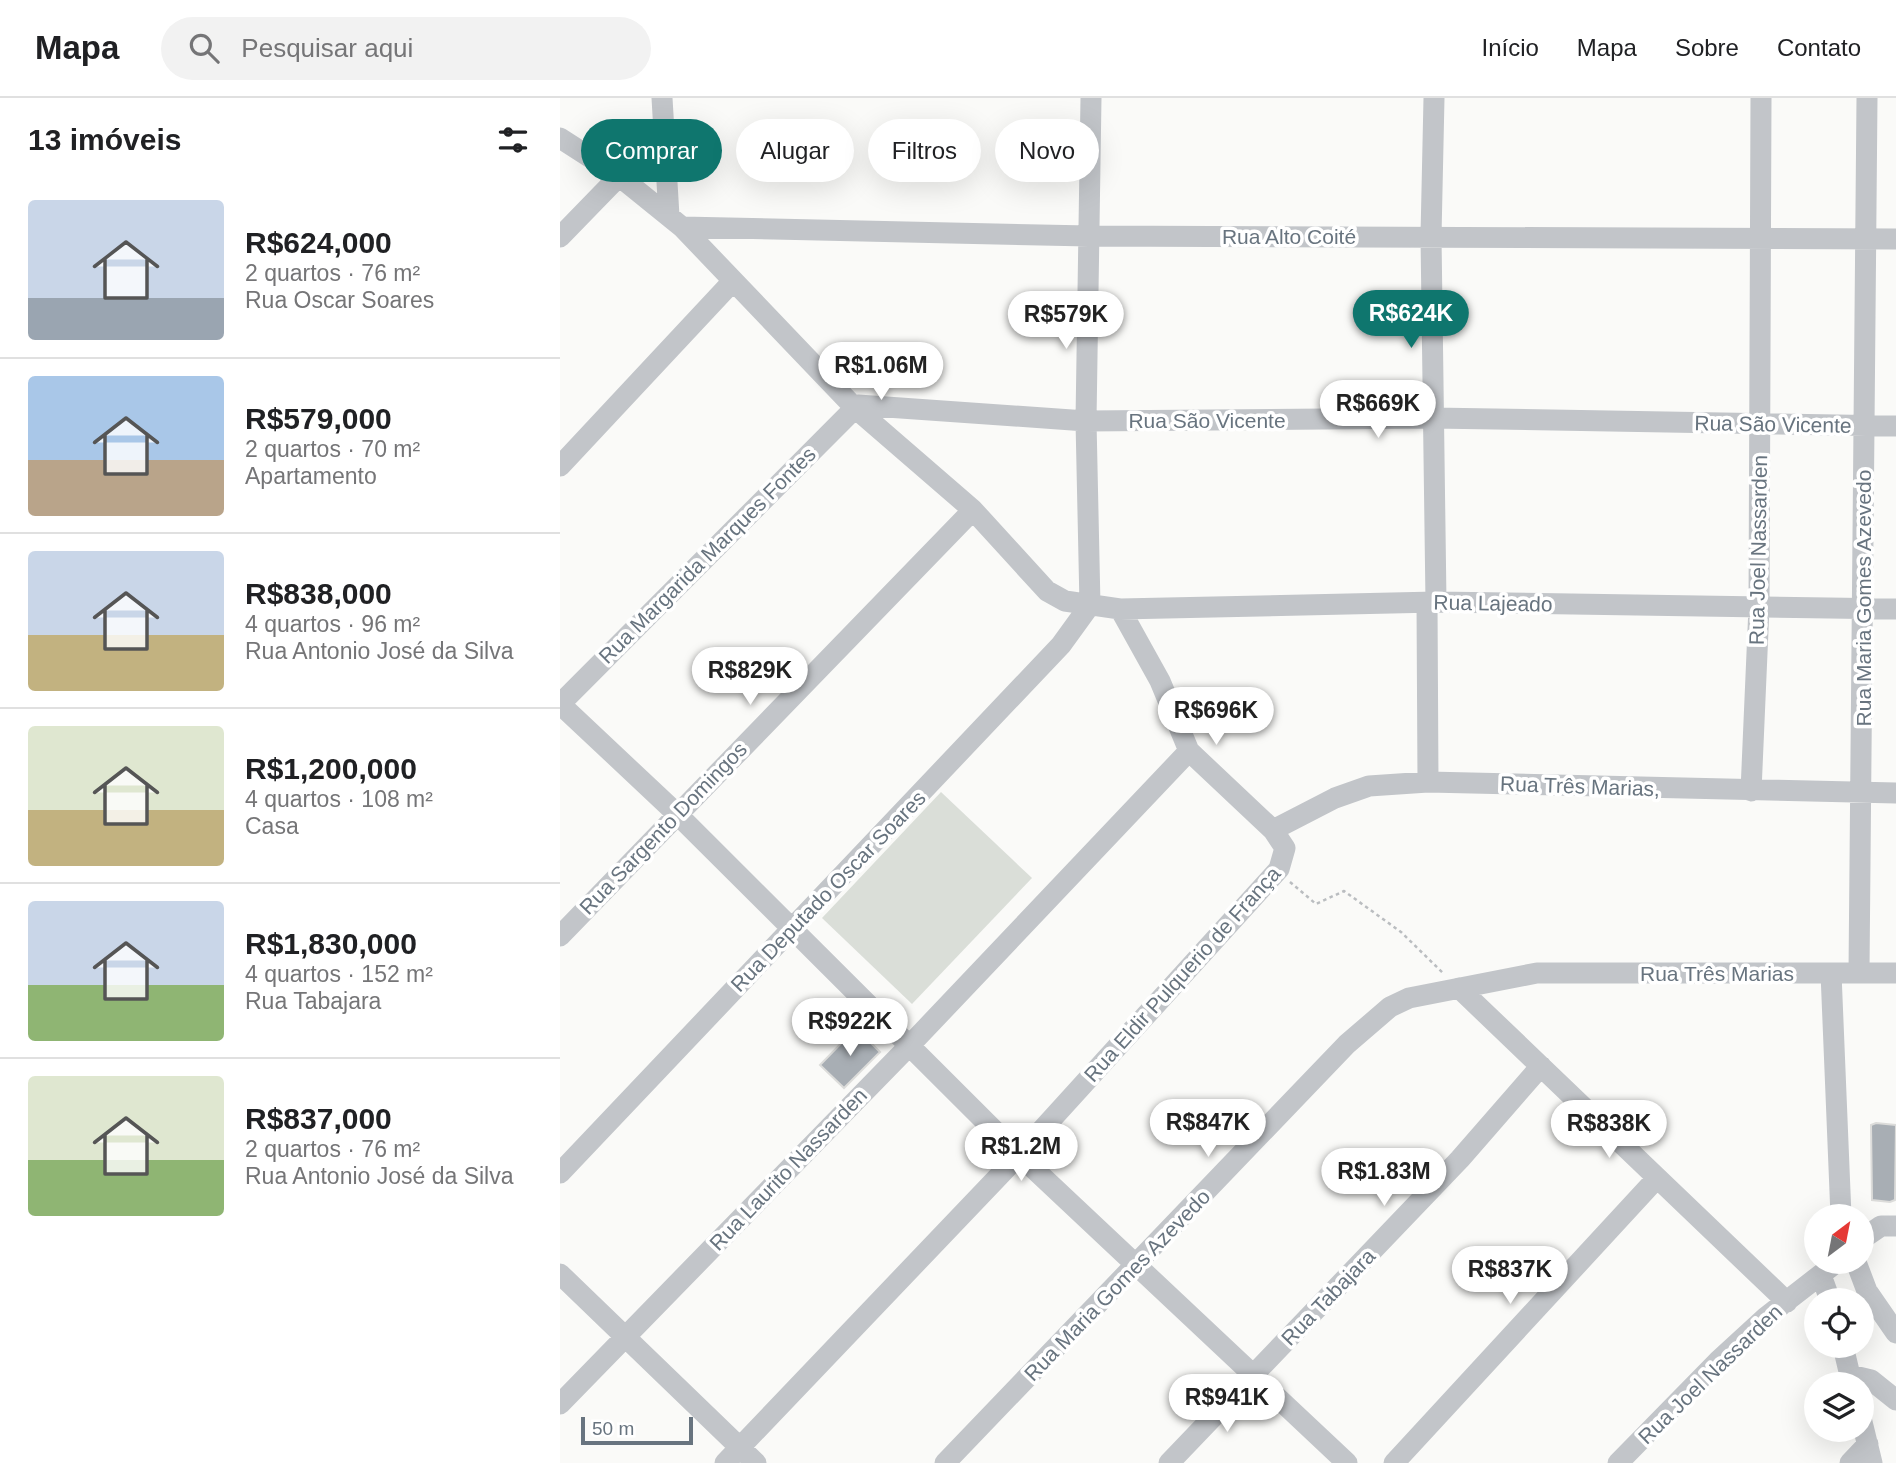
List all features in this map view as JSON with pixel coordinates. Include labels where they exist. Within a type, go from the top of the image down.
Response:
[{"type":"street","points":[[662,98],[662,119]]},
{"type":"street","points":[[1090,605],[1086,421],[1091,98]]},
{"type":"street","points":[[1428,782],[1432,602],[1431,236],[1434,98]]},
{"type":"street","name":"Rua Joel Nassarden","points":[[1751,791],[1759,607],[1761,98]]},
{"type":"street","name":"Rua Maria Gomes Azevedo","points":[[1859,972],[1867,98]]},
{"type":"street","name":"Rua Lajeado","points":[[560,138],[581,152]]},
{"type":"street","points":[[560,237],[613,182]]},
{"type":"street","name":"Rua Lajeado","points":[[626,182],[675,221],[854,407],[973,510],[1048,591],[1065,601],[1121,609],[1432,602],[1896,609]]},
{"type":"street","points":[[669,182],[675,221]]},
{"type":"street","name":"Rua Alto Coité","points":[[675,221],[1088,236],[1896,239]]},
{"type":"street","points":[[560,466],[733,281]]},
{"type":"street","name":"Rua São Vicente","points":[[854,407],[866,404],[1086,421],[1433,418],[1896,426]]},
{"type":"street","name":"Rua Margarida Marques Fontes","points":[[560,704],[854,407]]},
{"type":"street","name":"Rua Sargento Domingos","points":[[560,936],[973,510]]},
{"type":"street","name":"Rua Deputado Oscar Soares","points":[[560,1173],[1062,645],[1079,625],[1090,605]]},
{"type":"street","points":[[1121,609],[1160,681],[1189,751],[1273,830]]},
{"type":"street","points":[[560,704],[677,813],[790,930],[1019,1155],[1347,1463]]},
{"type":"street","name":"Rua Laurito Nassarden","points":[[560,1404],[910,1045],[1189,751]]},
{"type":"street","name":"Rua Três Marias,","points":[[1273,830],[1335,798],[1369,786],[1428,782],[1896,793]]},
{"type":"street","name":"Rua Eldir Pulquerio de França","points":[[733,1455],[1019,1155],[1279,869],[1285,848],[1273,830]]},
{"type":"street","name":"Rua Maria Gomes Azevedo","points":[[945,1463],[1347,1044],[1390,1007],[1409,998],[1537,973]]},
{"type":"street","name":"Rua Três Marias","points":[[1537,973],[1896,973]]},
{"type":"street","points":[[1831,973],[1841,1204]]},
{"type":"street","points":[[1459,988],[1787,1302]]},
{"type":"street","name":"Rua Tabajara","points":[[1169,1463],[1460,1159],[1541,1066]]},
{"type":"street","points":[[1394,1463],[1657,1178]]},
{"type":"street","points":[[1874,1231],[1881,1226],[1896,1226]]},
{"type":"street","points":[[560,1274],[625,1337],[733,1455],[756,1463]]},
{"type":"street","name":"Rua Joel Nassarden","points":[[1618,1463],[1718,1361],[1822,1274]]},
{"type":"street","points":[[1861,1274],[1867,1291],[1896,1333]]},
{"type":"street","points":[[1874,1382],[1896,1400]]},
{"type":"street","points":[[1850,1463],[1870,1454]]},
{"type":"path","points":[[1279,869],[1299,893],[1316,904],[1344,891],[1401,932],[1459,988]]},
{"type":"shaded area","points":[[941,792],[1032,878],[912,1004],[822,918]]},
{"type":"building","points":[[856,1028],[880,1052],[844,1088],[820,1065]]},
{"type":"building","points":[[1871,1125],[1896,1125],[1895,1200],[1890,1202],[1872,1200]]}]
